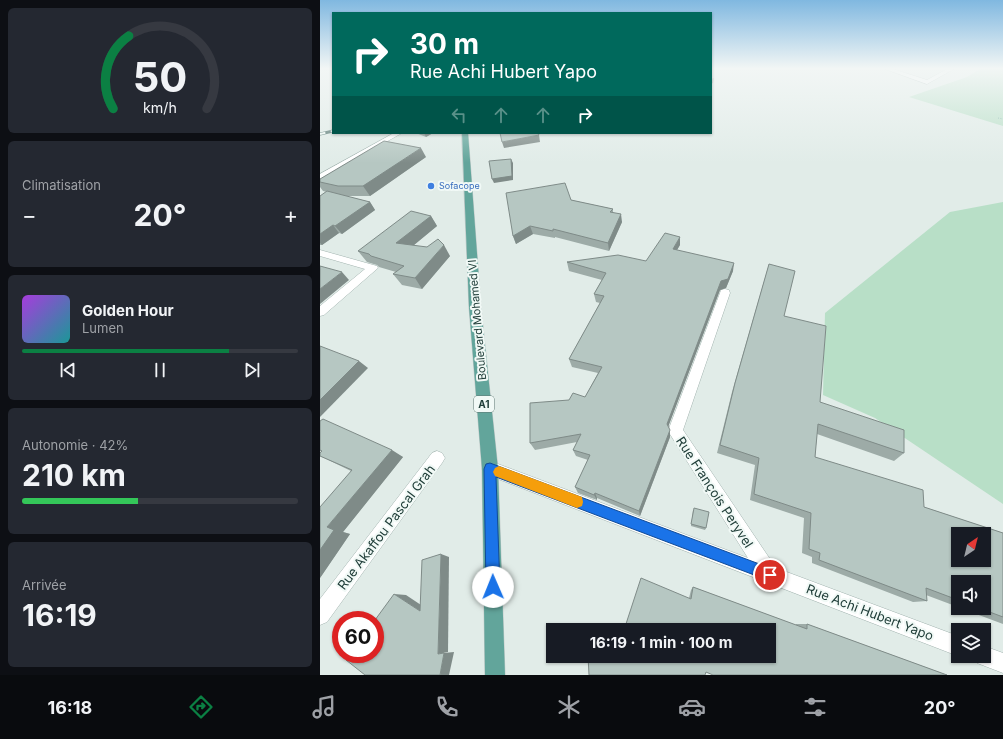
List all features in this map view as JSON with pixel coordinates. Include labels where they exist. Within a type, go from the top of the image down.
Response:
[{"type":"main road","name":"Boulevard Mohamed VI","points":[[465,134],[475,307],[490,469],[495,675]]},
{"type":"street","points":[[320,177],[397,134]]},
{"type":"street","points":[[320,253],[373,268],[320,312]]},
{"type":"street","name":"Rue François Peryvel","points":[[725,293],[675,431],[770,575]]},
{"type":"street","name":"Rue Akaffou Pascal Grah","points":[[320,615],[437,458]]},
{"type":"street","name":"Rue Achi Hubert Yapo","points":[[490,469],[951,643]]},
{"type":"street","points":[[991,659],[1003,663]]},
{"type":"path","points":[[998,118],[1003,119]]},
{"type":"green space","points":[[920,100],[1003,100],[1003,126]]},
{"type":"green space","points":[[1003,202],[1003,504],[875,418],[823,395],[825,313],[950,212]]},
{"type":"building","points":[[500,134],[539,135],[502,142]]},
{"type":"building","points":[[384,141],[421,148],[363,186],[338,186],[320,182],[320,179]]},
{"type":"building","points":[[511,159],[512,176],[492,179],[489,161]]},
{"type":"building","points":[[565,183],[571,200],[613,209],[610,212],[621,214],[608,243],[553,229],[553,231],[530,226],[513,236],[506,193]]},
{"type":"building","points":[[327,191],[370,202],[335,226],[333,225],[320,234],[320,196]]},
{"type":"building","points":[[411,211],[431,216],[396,243],[427,247],[438,239],[444,245],[415,278],[393,274],[404,266],[358,251]]},
{"type":"building","points":[[665,233],[680,237],[673,249],[734,263],[728,279],[721,281],[667,424],[670,430],[639,511],[595,493],[594,495],[575,487],[590,455],[573,450],[581,434],[530,443],[530,403],[569,400],[573,393],[585,397],[602,367],[569,359],[604,296],[594,294],[606,273],[567,262],[618,255],[646,261]]},
{"type":"building","points":[[769,264],[795,271],[784,316],[826,326],[820,402],[904,430],[904,453],[818,424],[815,457],[923,490],[924,507],[985,527],[951,527],[951,567],[991,567],[991,529],[1003,533],[1003,617],[991,612],[991,575],[951,575],[951,597],[926,588],[927,601],[819,560],[820,553],[809,549],[811,513],[754,494],[759,458],[720,445],[735,383]]},
{"type":"building","points":[[320,266],[342,272],[320,289]]},
{"type":"building","points":[[320,346],[359,361],[320,400]]},
{"type":"building","points":[[323,419],[392,450],[327,527],[334,530],[320,550],[320,507],[352,470],[320,456],[322,451],[320,450],[320,421]]},
{"type":"building","points":[[694,508],[709,512],[706,528],[691,524]]},
{"type":"building","points":[[441,554],[438,654],[444,653],[440,675],[365,675],[350,663],[384,663],[384,611],[382,611],[394,594],[420,611],[422,560]]},
{"type":"building","points":[[641,578],[691,599],[693,587],[807,629],[807,624],[947,675],[713,675],[706,672],[705,675],[589,675],[588,663],[776,663],[776,623],[626,623]]},
{"type":"railway","points":[[320,134],[332,131]]},
{"type":"slow traffic","points":[[499,472],[577,502]]},
{"type":"place","name":"Sofacope","points":[[431,186]]},
{"type":"route","points":[[493,587],[490,469],[770,575]]}]
